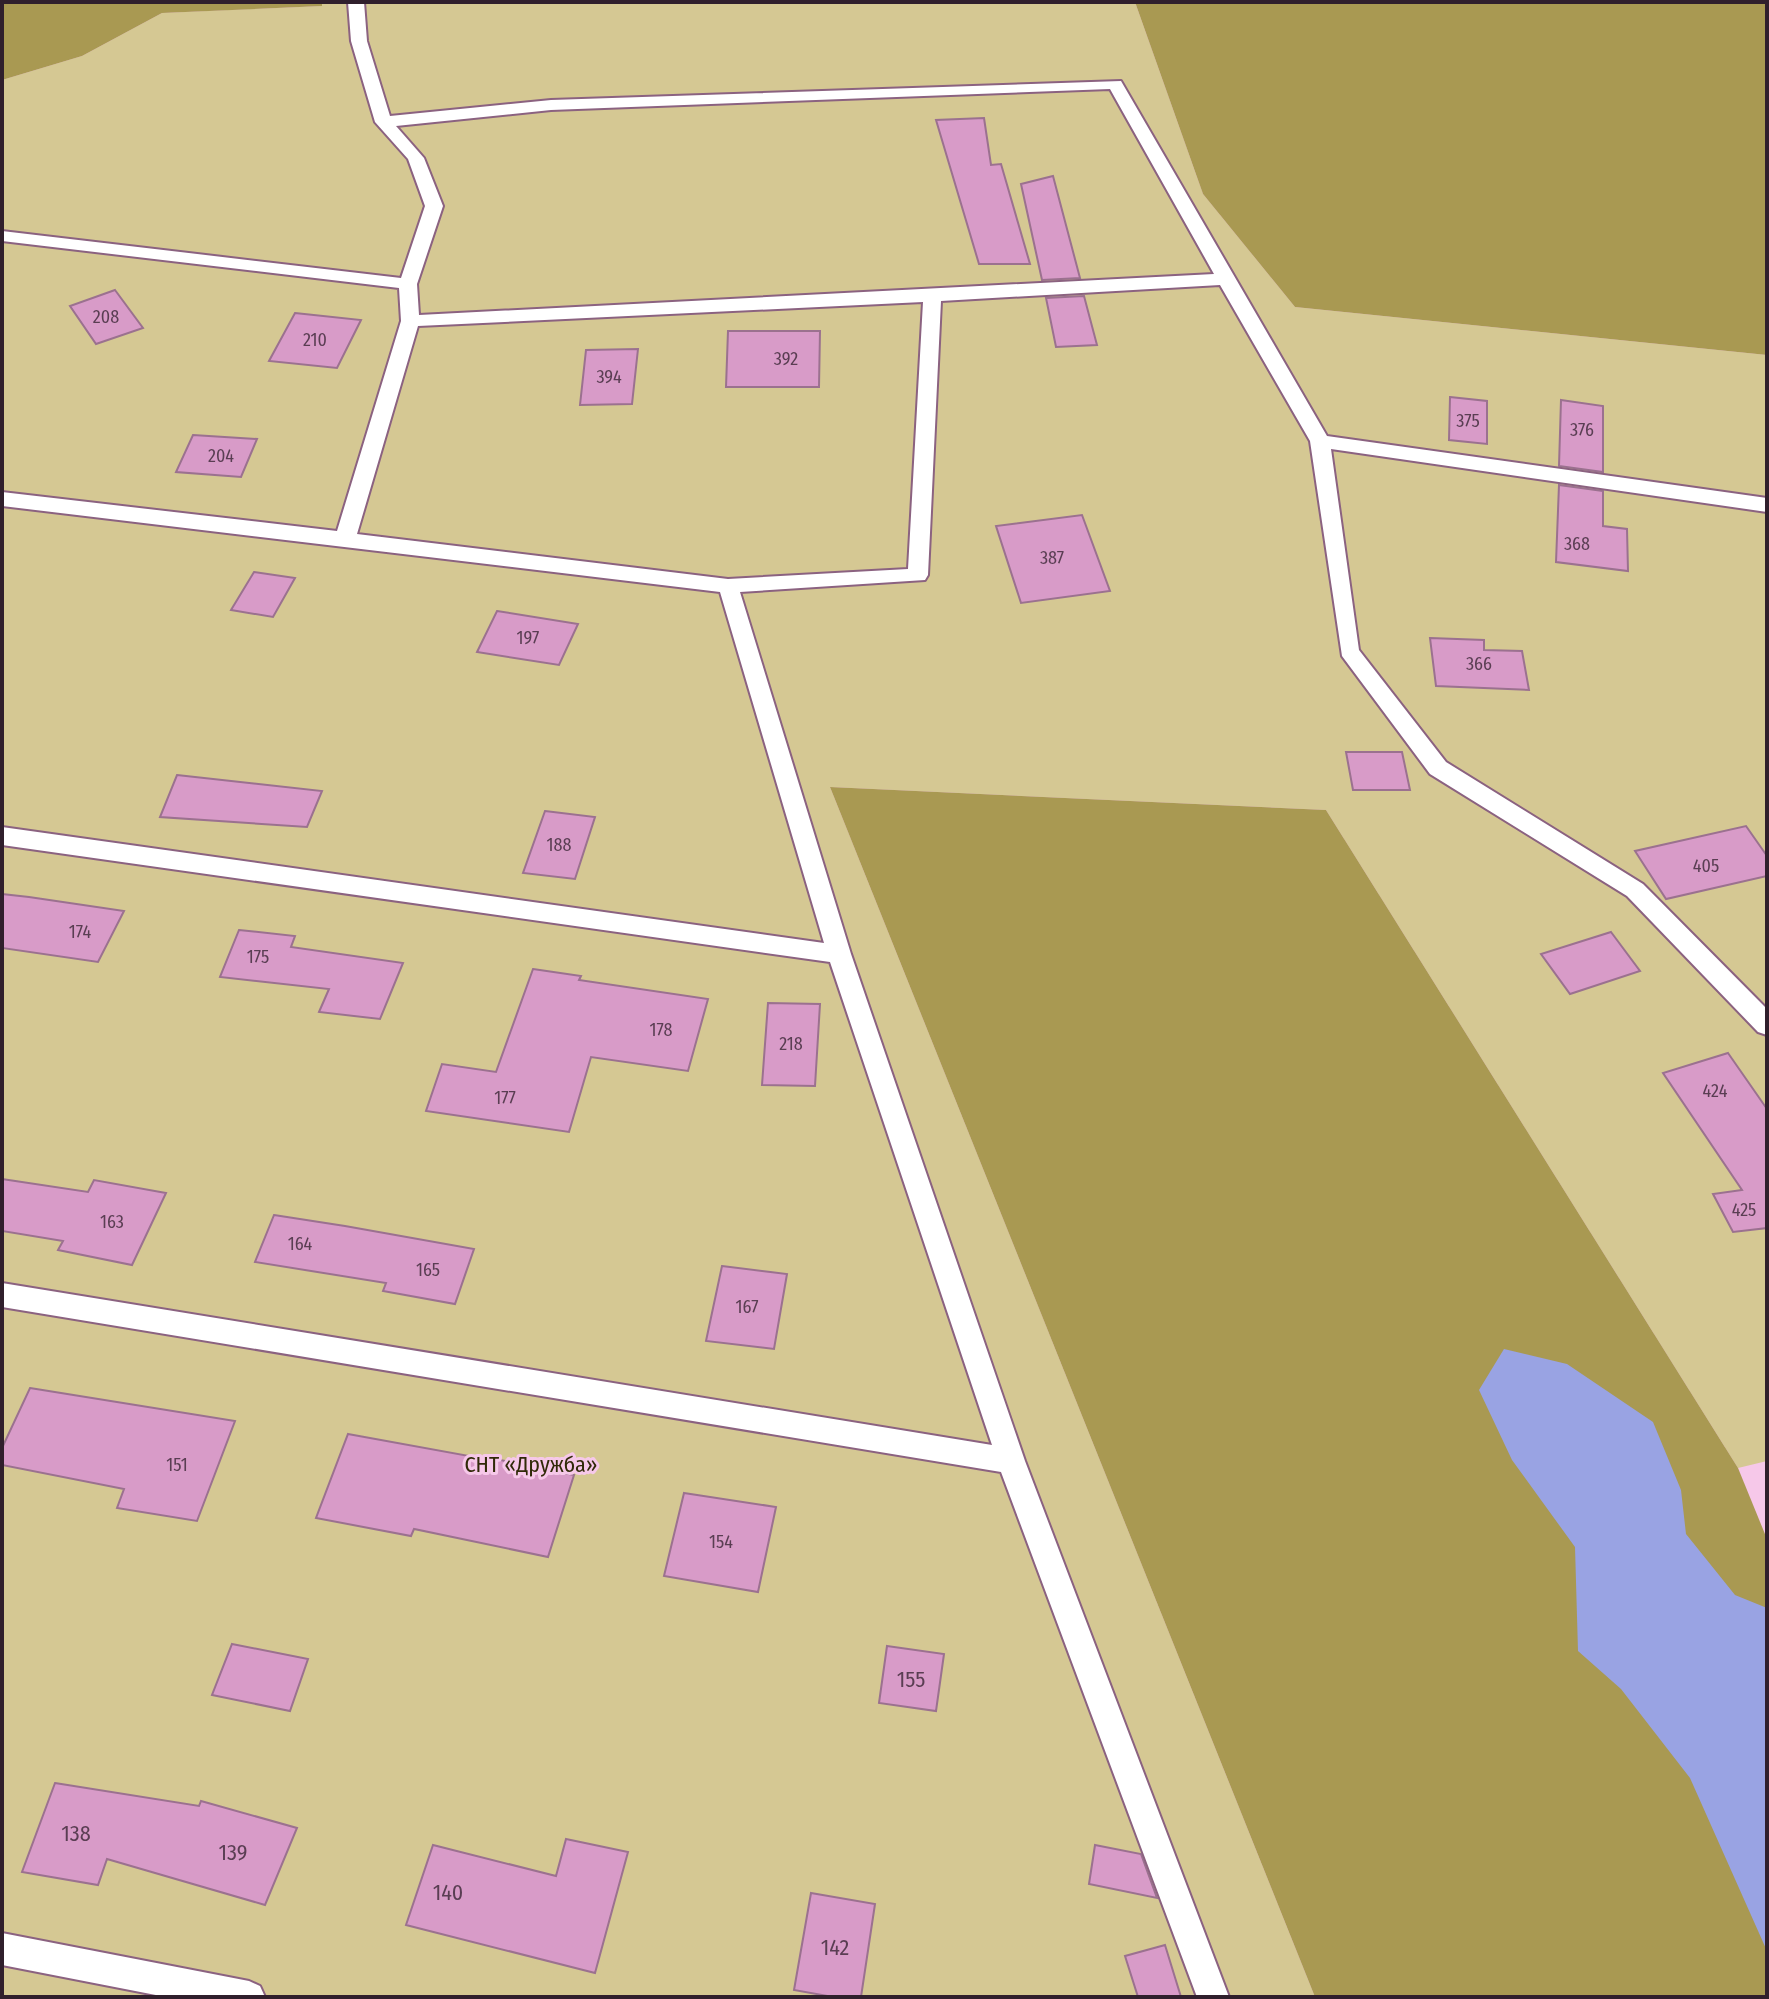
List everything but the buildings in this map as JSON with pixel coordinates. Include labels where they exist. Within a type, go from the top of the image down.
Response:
[{"type":"lane","points":[[345,539],[410,321],[408,284],[434,206],[416,158],[383,122],[359,41],[356,2]]},
{"type":"lane","points":[[383,122],[551,105],[1115,84],[1320,441],[1349,651],[1438,768],[1635,890],[1767,1025]]},
{"type":"lane","points":[[2,236],[408,284]]},
{"type":"lane","points":[[410,321],[1226,279]]},
{"type":"lane","points":[[2,499],[728,586],[918,575],[932,296]]},
{"type":"lane","points":[[1320,441],[1767,505]]},
{"type":"lane","points":[[728,586],[839,954],[1011,1461],[1213,1997]]},
{"type":"lane","points":[[2,836],[839,954]]},
{"type":"lane","points":[[2,1295],[1011,1461]]},
{"type":"lane","points":[[2,1949],[249,1997]]},
{"type":"green space","name":"СНТ «Дружба»","points":[[322,2],[1135,2],[1203,194],[1295,307],[1767,355],[1767,1461],[1738,1468],[1326,810],[830,787],[1315,1997],[2,1997],[2,80],[82,56],[162,13],[321,6]]},
{"type":"shaded area","points":[[2,2],[322,2],[322,6],[162,13],[82,56],[2,80]]},
{"type":"shaded area","points":[[1135,2],[1767,2],[1767,355],[1295,307],[1203,194]]},
{"type":"shaded area","points":[[830,787],[1326,810],[1738,1468],[1767,1539],[1767,1997],[1315,1997]]},
{"type":"water","points":[[1504,1349],[1567,1364],[1653,1422],[1681,1490],[1686,1534],[1735,1595],[1767,1608],[1767,1951],[1690,1778],[1621,1689],[1578,1651],[1575,1547],[1512,1460],[1479,1390]]}]
